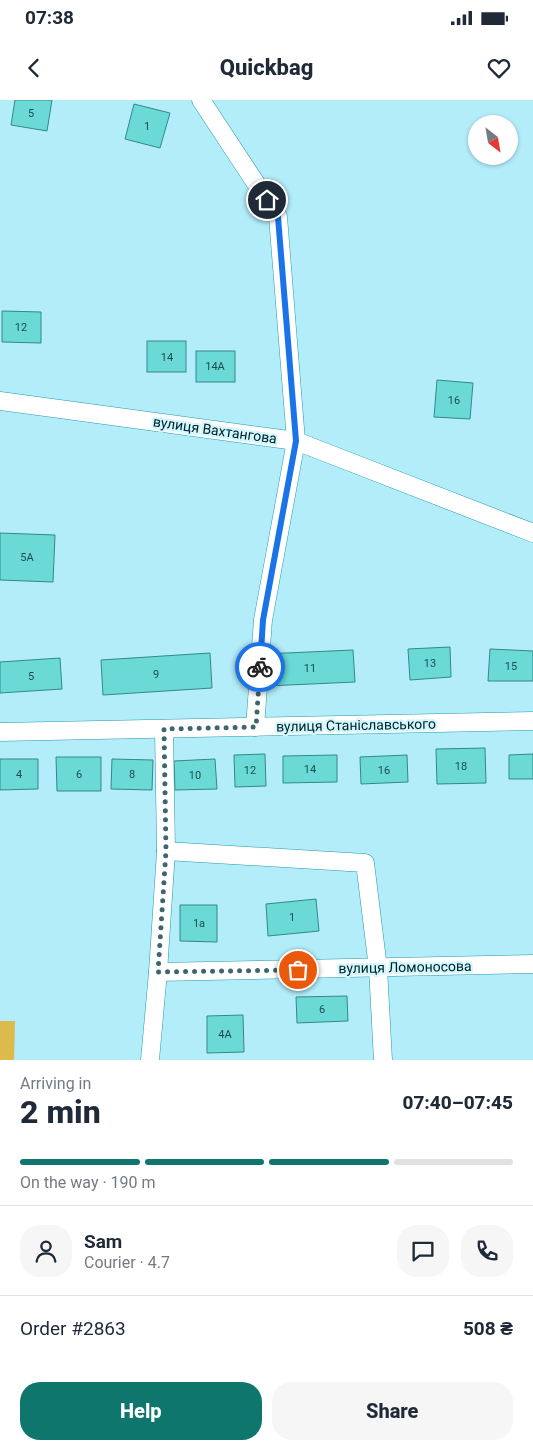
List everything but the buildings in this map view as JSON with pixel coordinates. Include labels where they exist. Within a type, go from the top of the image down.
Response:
[{"type":"street","points":[[201,100],[278,217],[296,441],[263,620],[256,727]]},
{"type":"street","name":"вулиця Вахтангова","points":[[0,401],[296,441],[533,533]]},
{"type":"street","name":"вулиця Станіславського","points":[[0,732],[533,722]]},
{"type":"street","points":[[150,1060],[166,851],[164,729]]},
{"type":"street","points":[[166,851],[365,863],[378,968],[383,1060]]},
{"type":"street","name":"вулиця Ломоносова","points":[[158,972],[533,964]]},
{"type":"shaded area","points":[[0,1021],[15,1021],[14,1060],[0,1060]]},
{"type":"way so far","points":[[260,667],[256,727],[164,729],[166,851],[158,972],[298,970]]},
{"type":"route","points":[[260,667],[263,620],[296,441],[278,217],[267,200]]}]
